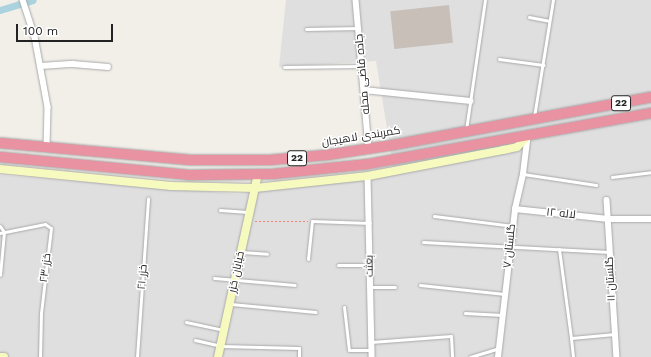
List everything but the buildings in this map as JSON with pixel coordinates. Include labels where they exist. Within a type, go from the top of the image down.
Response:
[{"type":"highway","name":"کمربندی لاهیجان","points":[[0,142],[147,157],[232,161],[327,155],[369,149],[651,97]]},
{"type":"highway","points":[[590,108],[593,124]]},
{"type":"highway","name":"22","points":[[0,157],[189,175],[258,174],[368,164],[651,113]]},
{"type":"street","points":[[23,0],[33,28],[41,66],[49,116],[47,147]]},
{"type":"street","name":"جاده قاضی محله","points":[[356,0],[369,149]]},
{"type":"street","points":[[41,66],[73,64],[108,67]]},
{"type":"street","points":[[364,90],[470,101]]},
{"type":"street","points":[[0,169],[171,186],[255,188],[368,176],[517,147],[528,136]]},
{"type":"street","name":"گلستان ۷","points":[[498,357],[515,208],[523,174],[528,136]]},
{"type":"street","points":[[368,164],[368,176]]},
{"type":"street","name":"خیابان خزر","points":[[218,357],[226,330],[258,174]]},
{"type":"street","name":"بعثت","points":[[368,176],[372,357]]},
{"type":"street","name":"گلستان ۱۱","points":[[607,200],[617,357]]},
{"type":"street","name":"لاله ۱۲","points":[[515,208],[608,219],[651,219]]},
{"type":"lane","points":[[466,131],[485,0]]},
{"type":"lane","points":[[534,119],[544,65],[549,20],[553,0]]},
{"type":"lane","points":[[529,17],[549,20]]},
{"type":"lane","points":[[306,29],[359,28]]},
{"type":"lane","points":[[499,59],[544,65]]},
{"type":"lane","points":[[284,67],[362,66]]},
{"type":"lane","points":[[612,177],[651,172]]},
{"type":"lane","points":[[523,174],[596,185]]},
{"type":"lane","name":"خزر ۲۱","points":[[137,357],[148,198]]},
{"type":"lane","points":[[220,210],[250,212]]},
{"type":"lane","points":[[434,216],[513,226]]},
{"type":"lane","points":[[308,259],[312,221],[370,223]]},
{"type":"lane","name":"خزر ۲۳","points":[[2,232],[45,224],[50,228],[40,328],[40,357]]},
{"type":"lane","points":[[0,226],[2,232],[0,275]]},
{"type":"lane","points":[[423,242],[511,248],[610,252]]},
{"type":"lane","points":[[559,249],[574,357]]},
{"type":"lane","points":[[241,252],[267,254]]},
{"type":"lane","points":[[338,265],[370,265]]},
{"type":"lane","points":[[214,278],[295,285]]},
{"type":"lane","points":[[420,285],[505,294]]},
{"type":"lane","points":[[370,287],[395,287]]},
{"type":"lane","points":[[231,304],[316,312]]},
{"type":"lane","points":[[344,307],[350,350],[371,350]]},
{"type":"lane","points":[[465,313],[502,315]]},
{"type":"lane","points":[[186,322],[226,330]]},
{"type":"lane","points":[[571,338],[615,334]]},
{"type":"lane","points":[[371,342],[451,336],[452,357]]},
{"type":"lane","points":[[195,340],[221,346],[299,348],[299,357]]},
{"type":"lane","points":[[470,357],[499,348]]},
{"type":"path","points":[[248,221],[312,221]]},
{"type":"shaded area","points":[[286,0],[651,0],[651,357],[0,357],[0,175],[239,194],[394,171],[376,61],[279,67]]},
{"type":"waterway","points":[[0,10],[33,0]]}]
